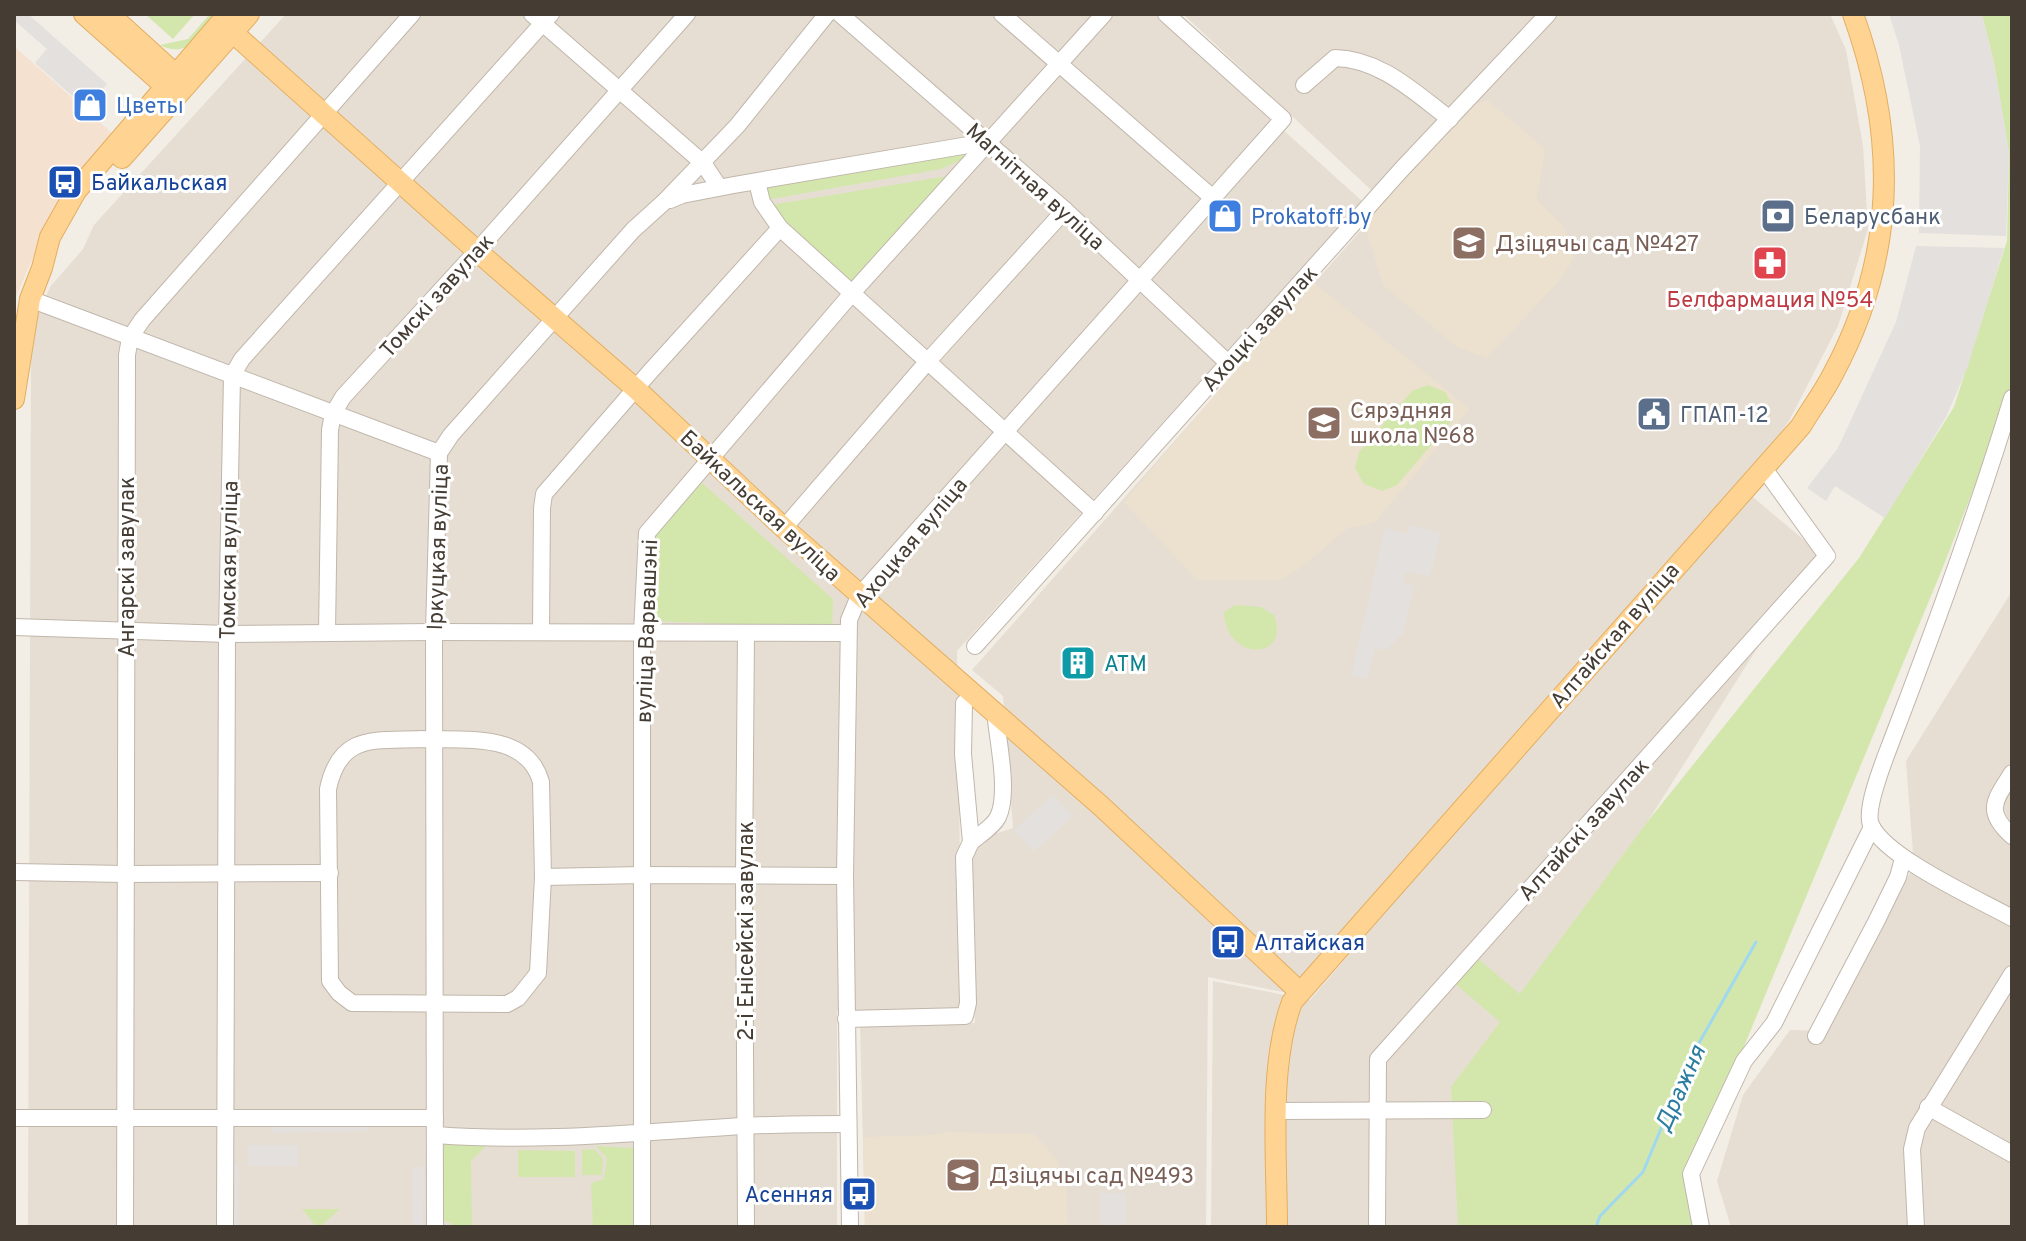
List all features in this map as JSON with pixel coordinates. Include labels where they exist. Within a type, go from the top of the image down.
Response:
[{"type":"main road","points":[[84,14],[173,84]]},
{"type":"main road","points":[[109,14],[173,84]]},
{"type":"main road","points":[[14,399],[30,299],[50,237],[76,191],[227,23],[249,14]]},
{"type":"main road","name":"Алтайская вуліца","points":[[1277,1227],[1277,1111],[1281,1039],[1292,1002],[1299,991],[1801,426],[1832,377],[1866,299],[1880,247],[1885,163],[1873,78],[1853,14]]},
{"type":"main road","name":"Байкальская вуліца","points":[[227,23],[401,183],[636,389],[859,596],[995,711],[1299,991]]},
{"type":"street","points":[[130,338],[142,320],[412,14]]},
{"type":"street","name":"Томскі завулак","points":[[333,414],[343,397],[687,14]]},
{"type":"street","name":"Іркуцкая вуліца","points":[[435,1227],[434,632],[439,453],[451,435],[633,230],[737,126],[827,14]]},
{"type":"street","name":"Магнітная вуліца","points":[[840,14],[1065,210],[1228,363]]},
{"type":"street","points":[[1002,14],[1214,199]]},
{"type":"street","name":"вуліца Варвашэні","points":[[642,1227],[642,633],[647,533],[853,292],[1104,14]]},
{"type":"street","name":"Ахоцкая вуліца","points":[[850,1227],[845,876],[847,633],[851,611],[859,596],[1283,119],[1166,14]]},
{"type":"street","name":"Ахоцкі завулак","points":[[975,646],[1228,363],[1548,14]]},
{"type":"street","points":[[232,376],[242,359],[401,183],[542,17],[703,163],[719,187]]},
{"type":"street","points":[[1304,85],[1335,58],[1348,59],[1380,68],[1450,119]]},
{"type":"street","points":[[664,202],[719,187],[986,142]]},
{"type":"street","points":[[757,182],[762,202],[780,228],[1095,513]]},
{"type":"street","points":[[784,528],[928,361],[1065,210]]},
{"type":"street","points":[[541,632],[544,494],[780,228]]},
{"type":"street","points":[[30,299],[439,453]]},
{"type":"street","name":"Ангарскі завулак","points":[[125,1227],[125,632],[127,355],[130,338]]},
{"type":"street","name":"Томская вуліца","points":[[225,1227],[227,634],[232,376]]},
{"type":"street","points":[[2012,398],[1960,558],[1868,815],[1872,827],[1903,858],[2012,918]]},
{"type":"street","points":[[327,633],[330,430],[333,414]]},
{"type":"street","name":"Алтайскі завулак","points":[[1377,1227],[1378,1059],[1827,556],[1763,467]]},
{"type":"street","points":[[14,627],[227,634],[847,633]]},
{"type":"street","name":"2-і Енісейскі завулак","points":[[746,634],[746,1227]]},
{"type":"street","points":[[964,703],[963,754],[971,842]]},
{"type":"street","points":[[846,1019],[965,1016],[968,1003],[964,857],[971,842],[997,819],[1001,808],[1002,777],[995,711]]},
{"type":"street","points":[[436,740],[511,745],[537,767],[541,782],[543,877],[538,973],[518,998],[507,1004],[352,1003],[330,981],[328,789],[332,773],[340,757],[355,744],[366,741],[436,740]]},
{"type":"street","points":[[2012,773],[1995,799],[1994,807],[1995,816],[2012,836]]},
{"type":"street","points":[[1701,1227],[1691,1174],[1744,1061],[1774,1023],[1872,827]]},
{"type":"street","points":[[1816,1036],[1898,877],[1903,858]]},
{"type":"street","points":[[14,872],[330,873]]},
{"type":"street","points":[[543,877],[845,876]]},
{"type":"street","points":[[1916,1227],[1912,1149],[1917,1128],[2012,974]]},
{"type":"street","points":[[1928,1107],[2012,1154]]},
{"type":"street","points":[[1277,1111],[1483,1110]]},
{"type":"street","points":[[14,1118],[435,1118]]},
{"type":"street","points":[[436,1135],[641,1134],[745,1125],[848,1124]]},
{"type":"shaded area","points":[[14,14],[28,14],[107,84],[86,108],[35,63],[47,49],[14,20]]},
{"type":"shaded area","points":[[286,14],[1155,14],[1362,201],[957,651],[962,1008],[837,1011],[837,1227],[28,1227],[31,356],[36,320],[50,287],[83,249],[94,225]]},
{"type":"shaded area","points":[[1183,14],[1830,14],[1846,50],[1863,146],[1868,229],[1838,326],[1790,419],[1764,457],[1288,993],[1208,977],[1206,1227],[865,1227],[860,1024],[975,1023],[971,842],[1013,828],[1003,696],[972,670],[1385,203]]},
{"type":"shaded area","points":[[1889,14],[1982,14],[1994,63],[2009,153],[2006,236],[1919,233],[1920,146],[1899,45]]},
{"type":"shaded area","points":[[16,48],[114,135],[43,234],[14,301],[14,50]]},
{"type":"shaded area","name":"Дзіцячы сад №427","points":[[1488,100],[1545,149],[1537,200],[1564,227],[1574,259],[1557,283],[1487,358],[1457,347],[1383,285],[1364,224],[1465,107]]},
{"type":"shaded area","points":[[1916,246],[2004,248],[1968,366],[1946,417],[1885,518],[1835,486],[1826,501],[1807,488],[1838,448],[1896,322]]},
{"type":"shaded area","name":"Сярэдняя школа №68","points":[[1312,281],[1470,409],[1374,523],[1346,529],[1301,568],[1280,580],[1197,580],[1124,502]]},
{"type":"shaded area","points":[[1747,492],[1818,552],[1648,821],[1458,1198],[1458,1227],[1211,1227],[1213,981],[1310,1000]]},
{"type":"shaded area","points":[[1410,525],[1441,533],[1430,576],[1406,572],[1403,583],[1414,586],[1403,634],[1386,650],[1375,648],[1368,679],[1351,676],[1385,528],[1407,534]]},
{"type":"shaded area","points":[[2012,591],[2012,1227],[1731,1227],[1717,1181],[1743,1095],[1790,1030],[1819,1031],[1914,866],[1906,761]]},
{"type":"shaded area","points":[[1053,795],[1073,816],[1034,852],[1014,830]]},
{"type":"shaded area","points":[[369,1122],[370,1131],[271,1133],[271,1124]]},
{"type":"shaded area","name":"Дзіцячы сад №493","points":[[943,1132],[1034,1134],[1058,1161],[1067,1189],[1068,1227],[865,1227],[863,1137]]},
{"type":"shaded area","points":[[248,1145],[298,1145],[298,1166],[248,1166]]},
{"type":"shaded area","points":[[231,1165],[238,1165],[238,1227],[230,1227]]},
{"type":"shaded area","points":[[413,1167],[424,1167],[423,1227],[413,1227]]},
{"type":"shaded area","points":[[1100,1193],[1126,1193],[1126,1227],[1100,1227]]},
{"type":"green space","points":[[145,14],[195,14],[173,39]]},
{"type":"green space","points":[[210,14],[219,14],[186,47],[170,49],[160,45],[188,39]]},
{"type":"green space","points":[[1982,14],[2012,14],[2012,390],[1943,567],[1691,1174],[1706,1227],[1458,1227],[1451,1087],[1500,1022],[1453,982],[1475,956],[1520,994],[1648,821],[1859,558],[1954,407],[2007,241],[2009,153],[1994,63]]},
{"type":"green space","points":[[961,153],[965,158],[941,169],[766,200],[767,188]]},
{"type":"green space","points":[[948,176],[851,283],[783,225],[771,205]]},
{"type":"green space","points":[[1428,385],[1445,392],[1453,406],[1450,423],[1397,485],[1382,491],[1364,484],[1355,468],[1359,452],[1412,391]]},
{"type":"green space","points":[[700,481],[833,599],[832,628],[652,621],[656,533]]},
{"type":"green space","points":[[1235,605],[1261,607],[1274,615],[1277,630],[1274,641],[1256,650],[1235,640],[1227,628],[1224,612]]},
{"type":"green space","points":[[443,1142],[488,1144],[471,1161],[472,1227],[452,1227],[440,1218]]},
{"type":"green space","points":[[596,1146],[634,1148],[633,1227],[593,1227],[591,1183],[604,1179],[607,1158]]},
{"type":"green space","points":[[594,1149],[603,1158],[602,1175],[582,1175],[582,1150]]},
{"type":"green space","points":[[518,1150],[575,1151],[575,1177],[518,1177]]},
{"type":"green space","points":[[302,1209],[340,1209],[321,1226],[316,1226]]},
{"type":"waterway","name":"Дражня","points":[[1596,1227],[1600,1216],[1643,1172],[1690,1059],[1756,942]]},
{"type":"place","name":"Цветы","points":[[90,105]]},
{"type":"place","name":"Байкальская","points":[[65,182]]},
{"type":"place","name":"Prokatoff.by","points":[[1225,216]]},
{"type":"place","name":"Беларусбанк","points":[[1778,216]]},
{"type":"place","name":"Дзіцячы сад №427","points":[[1469,243]]},
{"type":"place","name":"Белфармация №54","points":[[1770,263]]},
{"type":"place","name":"ГПАП-12","points":[[1654,414]]},
{"type":"place","name":"Сярэдняя школа №68","points":[[1324,423]]},
{"type":"place","name":"АТМ","points":[[1078,663]]},
{"type":"place","name":"Алтайская","points":[[1228,942]]},
{"type":"place","name":"Дзіцячы сад №493","points":[[963,1175]]},
{"type":"place","name":"Асенняя","points":[[859,1194]]}]
